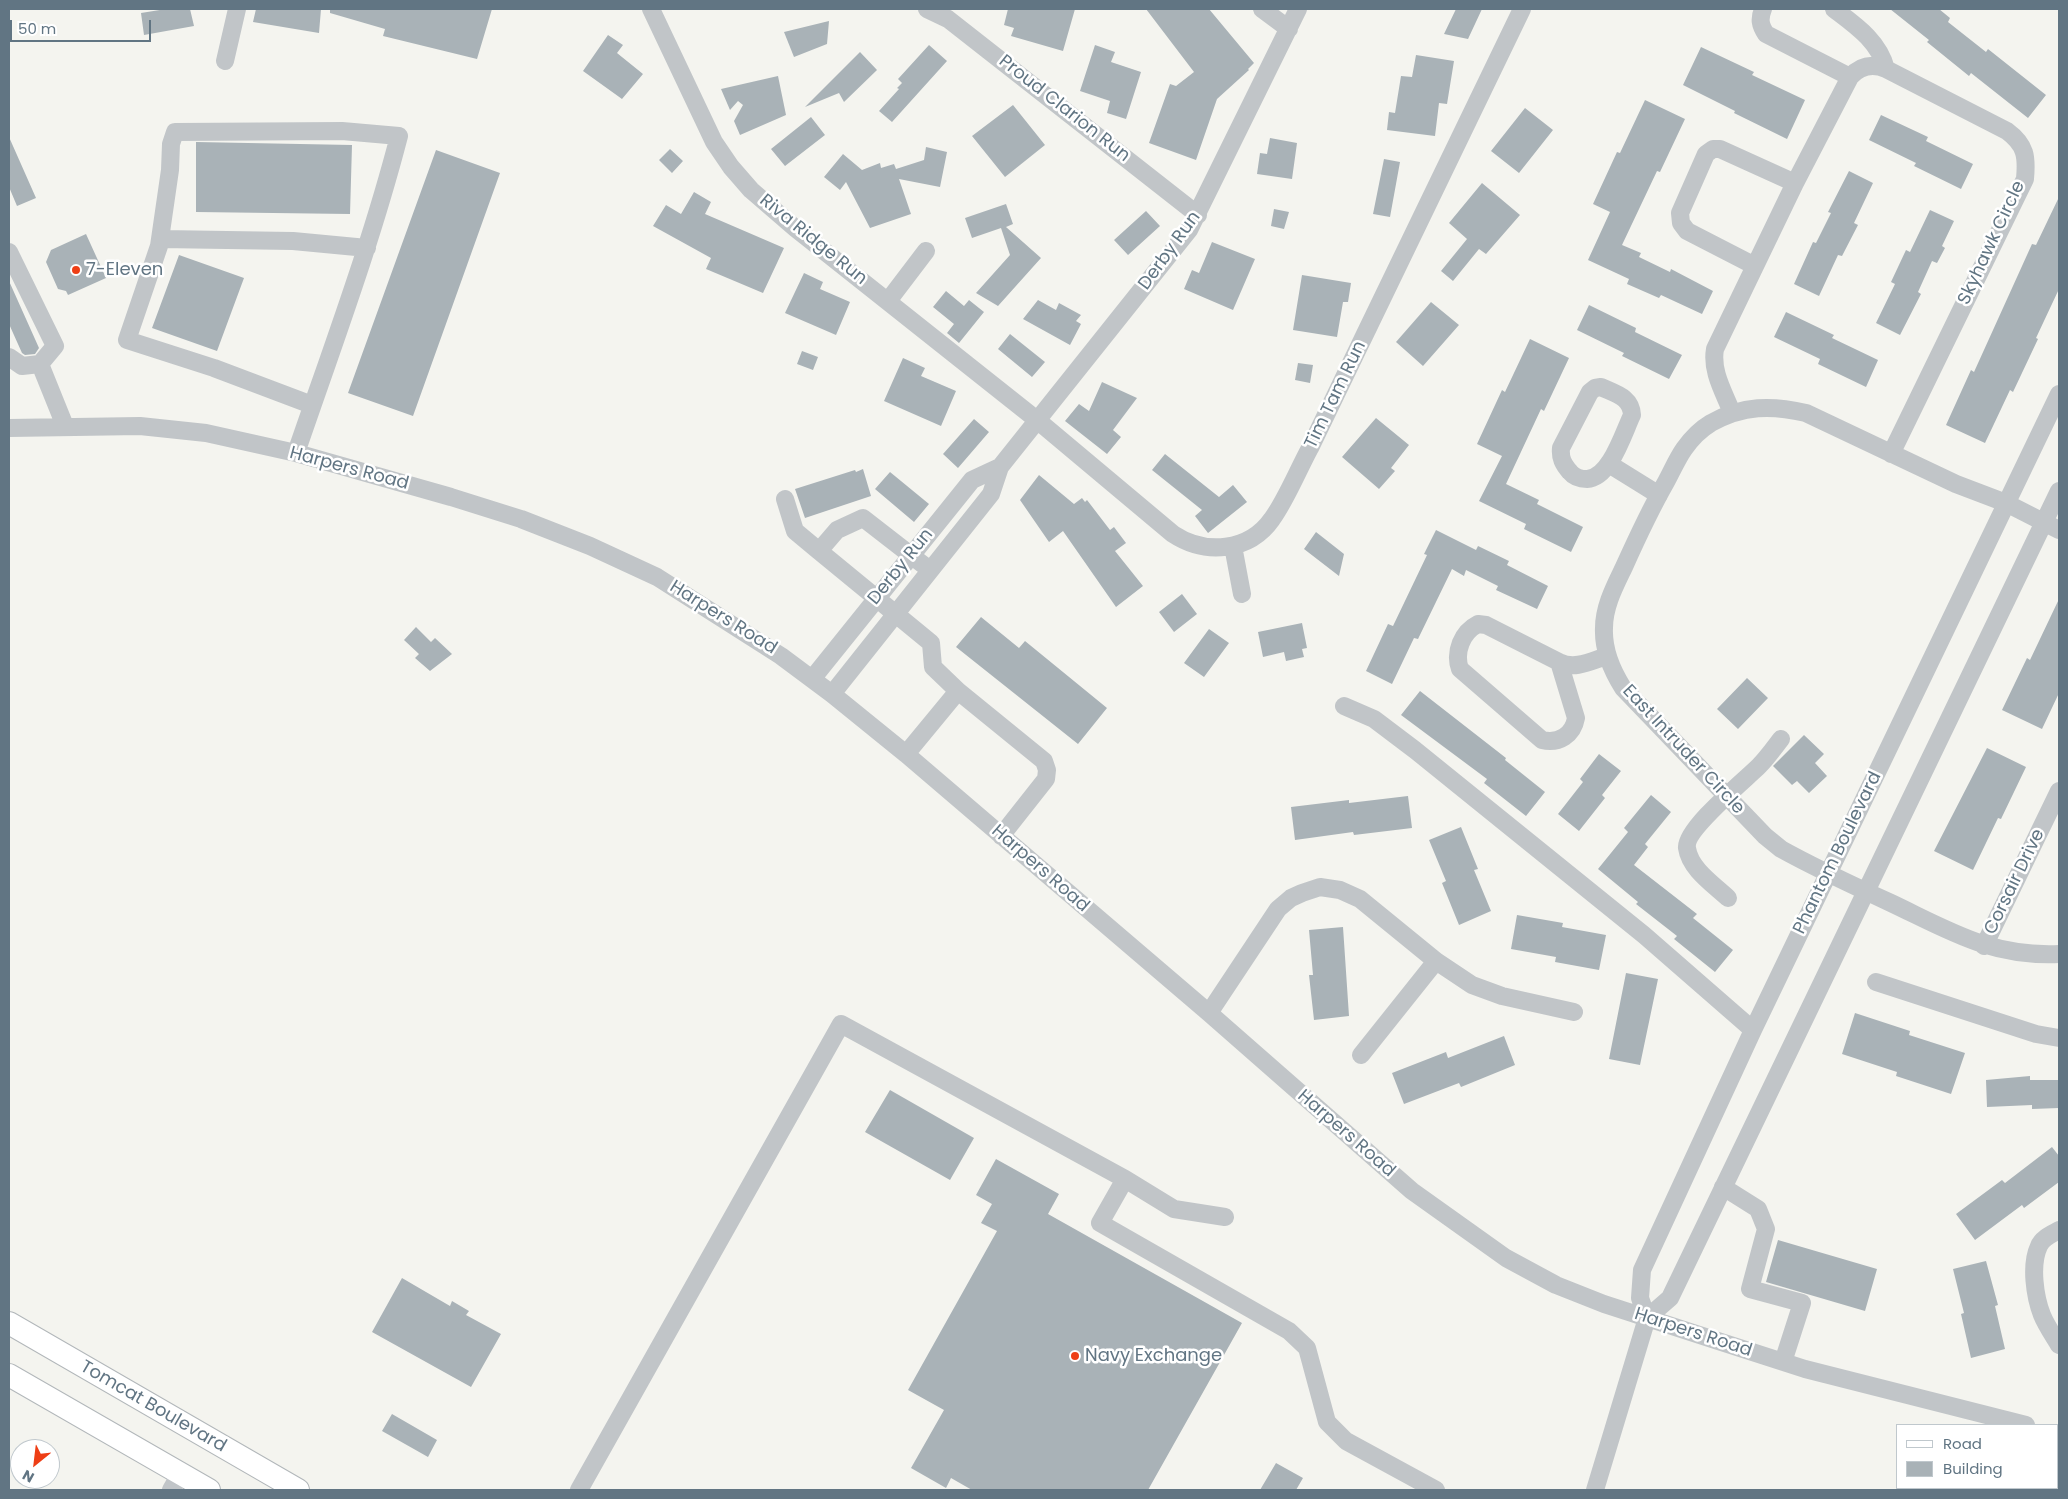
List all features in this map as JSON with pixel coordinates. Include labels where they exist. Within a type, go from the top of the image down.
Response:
[{"type":"main road","name":"Tomcat Boulevard","points":[[9,1324],[298,1490]]},
{"type":"main road","points":[[9,1375],[176,1482],[209,1490]]},
{"type":"street","points":[[225,61],[237,9]]},
{"type":"street","name":"Riva Ridge Run","points":[[651,9],[714,142],[730,167],[751,190],[795,228],[1037,420]]},
{"type":"street","name":"Proud Clarion Run","points":[[927,9],[948,18],[1198,214]]},
{"type":"street","points":[[1262,9],[1289,29]]},
{"type":"street","name":"Derby Run","points":[[832,694],[990,494],[1000,467],[1189,230],[1298,9]]},
{"type":"street","name":"Tim Tam Run","points":[[1037,420],[1173,534],[1198,546],[1216,548],[1233,546],[1255,536],[1272,519],[1310,448],[1522,9]]},
{"type":"street","points":[[1732,413],[1715,369],[1715,349],[1795,183],[1850,77],[1766,34],[1761,26],[1760,18],[1763,9]]},
{"type":"street","points":[[1834,9],[1866,34],[1878,50],[1886,69]]},
{"type":"street","name":"Skyhawk Circle","points":[[1850,77],[1863,67],[1877,65],[1886,69],[2008,131],[2020,144],[2026,164],[2024,179],[1891,454]]},
{"type":"street","points":[[296,453],[367,248],[385,191],[399,136],[333,131],[175,132],[171,144],[170,170],[161,238],[127,340],[214,368],[312,405]]},
{"type":"street","points":[[1755,266],[1687,231],[1681,223],[1680,213],[1706,154],[1713,149],[1720,149],[1795,183]]},
{"type":"street","points":[[161,238],[293,241],[367,248]]},
{"type":"street","points":[[9,252],[55,346],[40,364],[22,366],[9,357]]},
{"type":"street","points":[[888,301],[926,252]]},
{"type":"street","points":[[40,364],[65,426]]},
{"type":"street","points":[[1602,387],[1627,400],[1632,407],[1632,415],[1609,464],[1601,474],[1592,479],[1582,479],[1572,475],[1563,464],[1560,455],[1561,448],[1590,392],[1594,388],[1602,387]]},
{"type":"street","name":"Phantom Boulevard","points":[[1595,1490],[1646,1318],[1640,1298],[1642,1270],[1753,1030],[2059,394]]},
{"type":"street","name":"East Intruder Circle","points":[[2052,526],[2006,503],[1956,484],[1806,413],[1781,407],[1759,407],[1732,413],[1710,424],[1694,437],[1684,450],[1643,524],[1608,602],[1604,626],[1607,656],[1614,675],[1623,688],[1764,836],[1781,849],[1866,892],[1984,946],[2010,952],[2040,955],[2059,954]]},
{"type":"street","name":"Harpers Road","points":[[9,428],[140,426],[206,433],[296,453],[521,519],[590,546],[657,577],[781,656],[832,694],[906,754],[1209,1013],[1412,1191],[1498,1253],[1556,1285],[1646,1318],[1783,1362],[2022,1424]]},
{"type":"street","points":[[1609,464],[1659,495]]},
{"type":"street","name":"Derby Run","points":[[812,679],[972,480],[1000,467]]},
{"type":"street","points":[[1646,1318],[1670,1298],[1866,892],[2052,526],[2059,491]]},
{"type":"street","points":[[785,499],[795,531],[931,643],[933,667],[958,691],[1044,761],[1047,770],[1046,778],[1001,836]]},
{"type":"street","points":[[819,551],[838,530],[863,518],[930,570]]},
{"type":"street","points":[[1233,546],[1242,594]]},
{"type":"street","points":[[1559,662],[1576,718],[1575,725],[1567,736],[1561,740],[1551,742],[1542,740],[1467,676],[1460,669],[1457,659],[1458,649],[1470,628],[1478,624],[1486,624],[1559,662],[1566,666],[1576,666],[1607,656]]},
{"type":"street","points":[[906,754],[958,691]]},
{"type":"street","points":[[1344,706],[1374,719],[1415,750],[1644,935],[1753,1030]]},
{"type":"street","points":[[1728,898],[1697,869],[1687,849],[1690,834],[1761,765],[1781,739]]},
{"type":"street","name":"Corsair Drive","points":[[1984,946],[2059,791]]},
{"type":"street","points":[[1209,1013],[1278,909],[1302,892],[1320,887],[1340,890],[1360,899],[1436,961],[1472,985],[1502,996],[1574,1012]]},
{"type":"street","points":[[1360,1055],[1436,961]]},
{"type":"street","points":[[1876,982],[2036,1034],[2059,1038]]},
{"type":"street","points":[[579,1490],[841,1024],[1126,1179],[1174,1209],[1225,1217]]},
{"type":"street","points":[[1126,1179],[1100,1223],[1289,1331],[1307,1348],[1327,1422],[1346,1441],[1436,1490]]},
{"type":"street","points":[[1723,1187],[1758,1209],[1766,1228],[1750,1288],[1802,1303],[1783,1362]]},
{"type":"street","points":[[2057,1336],[2042,1316],[2035,1274],[2035,1258],[2039,1245],[2049,1235],[2059,1230]]},
{"type":"building","points":[[166,9],[190,9],[194,26],[144,35],[141,13]]},
{"type":"building","points":[[256,9],[321,9],[319,33],[253,22]]},
{"type":"building","points":[[330,9],[492,9],[477,59],[383,36],[385,29],[330,13]]},
{"type":"building","points":[[1008,9],[1075,9],[1063,51],[1011,36],[1014,28],[1004,25]]},
{"type":"building","points":[[1146,9],[1209,9],[1254,63],[1249,70],[1217,99],[1196,160],[1149,143],[1170,84],[1176,86],[1194,72]]},
{"type":"building","points":[[1456,9],[1482,9],[1468,39],[1444,34]]},
{"type":"building","points":[[1890,9],[1939,9],[1950,18],[1948,22],[1986,52],[1988,49],[2046,95],[2028,118],[1971,73],[1969,76],[1927,42],[1929,40]]},
{"type":"building","points":[[829,21],[827,44],[794,57],[784,32]]},
{"type":"building","points":[[608,35],[623,45],[617,53],[643,74],[622,99],[583,71]]},
{"type":"building","points":[[929,45],[947,61],[892,122],[879,111],[899,89],[897,88],[902,83],[898,79]]},
{"type":"building","points":[[1095,45],[1115,52],[1111,62],[1141,72],[1126,119],[1107,113],[1110,101],[1080,91]]},
{"type":"building","points":[[1701,47],[1754,72],[1752,75],[1805,100],[1787,139],[1683,85]]},
{"type":"building","points":[[860,52],[877,70],[844,102],[839,93],[805,107]]},
{"type":"building","points":[[1416,55],[1454,61],[1447,104],[1439,103],[1435,136],[1387,130],[1389,112],[1395,113],[1401,76],[1412,77]]},
{"type":"building","points":[[778,76],[786,115],[740,135],[734,121],[743,105],[738,101],[730,110],[721,89]]},
{"type":"building","points":[[1645,100],[1685,119],[1660,172],[1657,171],[1622,245],[1641,253],[1639,257],[1670,272],[1671,269],[1713,291],[1702,314],[1661,295],[1659,298],[1627,284],[1629,279],[1588,260],[1610,212],[1593,204],[1617,152],[1620,153]]},
{"type":"building","points":[[1013,105],[1045,145],[1005,177],[972,136]]},
{"type":"building","points":[[1525,108],[1553,130],[1519,173],[1491,151]]},
{"type":"building","points":[[1881,115],[1928,137],[1926,141],[1973,164],[1961,189],[1914,166],[1916,163],[1869,140]]},
{"type":"building","points":[[811,117],[825,135],[785,166],[771,149]]},
{"type":"building","points":[[9,137],[36,198],[17,206],[9,187]]},
{"type":"building","points":[[1270,138],[1297,143],[1292,179],[1257,174],[1260,153],[1267,154]]},
{"type":"building","points":[[196,142],[352,145],[350,214],[196,212]]},
{"type":"building","points":[[926,147],[947,152],[940,187],[899,179],[911,214],[870,228],[846,182],[840,190],[824,177],[843,154],[862,170],[880,163],[881,168],[894,164],[896,169],[924,160]]},
{"type":"building","points":[[670,149],[683,161],[672,173],[659,160]]},
{"type":"building","points":[[436,150],[500,173],[413,416],[348,393]]},
{"type":"building","points":[[1384,159],[1400,162],[1390,217],[1373,214]]},
{"type":"building","points":[[1849,171],[1873,183],[1854,223],[1858,225],[1842,256],[1838,255],[1819,296],[1794,284],[1813,242],[1816,243],[1831,213],[1828,212]]},
{"type":"building","points":[[1482,183],[1520,215],[1486,254],[1479,249],[1453,281],[1441,271],[1467,239],[1449,223]]},
{"type":"building","points":[[694,192],[711,202],[705,214],[784,248],[763,293],[706,269],[711,258],[653,226],[666,205],[681,214]]},
{"type":"building","points":[[2059,197],[2059,289],[2013,392],[2010,390],[1985,443],[1946,425],[1971,370],[1974,372],[2032,244],[2036,245]]},
{"type":"building","points":[[1006,204],[1013,224],[1006,227],[1041,258],[998,306],[976,293],[1010,255],[1001,228],[972,238],[965,218]]},
{"type":"building","points":[[1274,209],[1289,212],[1284,229],[1271,226]]},
{"type":"building","points":[[1930,210],[1954,221],[1942,246],[1945,248],[1937,263],[1932,261],[1918,292],[1921,294],[1900,335],[1876,323],[1895,284],[1891,282],[1906,250],[1910,252]]},
{"type":"building","points":[[1146,211],[1160,226],[1128,255],[1114,240]]},
{"type":"building","name":"7-Eleven","points":[[86,234],[106,278],[68,295],[66,291],[58,289],[46,262],[51,250]]},
{"type":"building","points":[[1212,242],[1255,259],[1233,310],[1184,289],[1192,270],[1199,273]]},
{"type":"building","points":[[179,255],[244,278],[217,351],[152,328]]},
{"type":"building","points":[[804,273],[823,282],[820,289],[850,302],[836,335],[785,313]]},
{"type":"building","points":[[1302,275],[1351,283],[1348,302],[1343,302],[1337,337],[1293,330]]},
{"type":"building","points":[[9,281],[39,348],[35,354],[25,355],[22,353],[9,324]]},
{"type":"building","points":[[946,291],[964,306],[969,300],[984,312],[959,343],[947,333],[954,324],[933,307]]},
{"type":"building","points":[[1038,300],[1056,310],[1059,303],[1081,315],[1076,321],[1081,324],[1070,345],[1023,319]]},
{"type":"building","points":[[1431,302],[1459,325],[1423,366],[1396,342]]},
{"type":"building","points":[[1589,305],[1636,328],[1635,332],[1682,355],[1669,379],[1622,356],[1624,353],[1577,330]]},
{"type":"building","points":[[1786,312],[1834,335],[1832,338],[1878,360],[1866,387],[1818,364],[1820,359],[1774,337]]},
{"type":"building","points":[[1010,334],[1045,362],[1032,377],[998,349]]},
{"type":"building","points":[[1530,339],[1569,358],[1544,411],[1541,409],[1506,484],[1539,500],[1537,504],[1583,527],[1571,552],[1524,529],[1526,524],[1479,501],[1502,456],[1477,444],[1502,390],[1505,392]]},
{"type":"building","points":[[802,351],[818,357],[813,370],[797,364]]},
{"type":"building","points":[[903,358],[925,368],[921,376],[956,391],[941,426],[884,401]]},
{"type":"building","points":[[1298,363],[1313,365],[1310,383],[1295,380]]},
{"type":"building","points":[[1102,382],[1137,398],[1113,430],[1121,437],[1107,454],[1065,421],[1079,404],[1089,411]]},
{"type":"building","points":[[1376,418],[1409,445],[1391,468],[1395,471],[1379,489],[1342,457]]},
{"type":"building","points":[[974,419],[989,432],[958,468],[943,454]]},
{"type":"building","points":[[1165,454],[1219,497],[1233,485],[1247,502],[1208,533],[1195,516],[1202,510],[1152,470]]},
{"type":"building","points":[[863,469],[871,496],[805,518],[795,489]]},
{"type":"building","points":[[890,472],[929,504],[914,522],[875,489]]},
{"type":"building","points":[[1039,475],[1074,504],[1082,498],[1085,502],[1087,500],[1110,530],[1114,527],[1126,543],[1115,551],[1143,586],[1116,607],[1063,531],[1049,542],[1020,500]]},
{"type":"building","points":[[1436,530],[1476,550],[1478,546],[1509,561],[1507,565],[1548,586],[1537,609],[1496,590],[1498,586],[1466,570],[1464,576],[1452,569],[1418,639],[1414,638],[1392,684],[1366,671],[1388,624],[1393,626],[1427,555],[1424,554]]},
{"type":"building","points":[[1316,532],[1344,554],[1339,576],[1304,549]]},
{"type":"building","points":[[1182,594],[1197,614],[1174,632],[1159,612]]},
{"type":"building","points":[[2059,599],[2059,693],[2042,729],[2002,710],[2027,658],[2030,660]]},
{"type":"building","points":[[981,617],[1019,648],[1025,641],[1107,708],[1078,744],[956,647]]},
{"type":"building","points":[[1302,623],[1307,648],[1302,649],[1304,657],[1286,661],[1284,652],[1263,657],[1258,632]]},
{"type":"building","points":[[416,627],[431,642],[435,638],[452,654],[430,671],[415,658],[419,654],[404,640]]},
{"type":"building","points":[[1209,629],[1229,643],[1204,677],[1184,663]]},
{"type":"building","points":[[1747,678],[1768,698],[1738,729],[1717,709]]},
{"type":"building","points":[[1420,691],[1506,758],[1505,760],[1545,792],[1526,816],[1484,783],[1487,779],[1401,715]]},
{"type":"building","points":[[1804,735],[1824,754],[1815,763],[1827,776],[1809,793],[1797,781],[1792,785],[1773,766]]},
{"type":"building","points":[[1987,748],[2026,767],[2001,819],[1998,818],[1973,870],[1934,851]]},
{"type":"building","points":[[1599,754],[1621,771],[1602,795],[1605,798],[1579,831],[1558,814],[1583,782],[1580,779]]},
{"type":"building","points":[[1651,795],[1671,812],[1645,844],[1648,847],[1634,865],[1697,914],[1693,918],[1733,950],[1715,972],[1674,939],[1677,936],[1636,904],[1638,902],[1598,869],[1628,832],[1624,828]]},
{"type":"building","points":[[1408,796],[1412,828],[1354,835],[1353,832],[1295,840],[1291,807],[1349,800],[1349,803]]},
{"type":"building","points":[[1461,827],[1478,869],[1474,870],[1491,911],[1459,925],[1442,883],[1446,881],[1429,840]]},
{"type":"building","points":[[1517,915],[1563,923],[1562,927],[1606,935],[1599,970],[1555,962],[1556,957],[1511,949]]},
{"type":"building","points":[[1343,927],[1349,1016],[1314,1020],[1309,975],[1313,975],[1309,930]]},
{"type":"building","points":[[1626,973],[1658,979],[1640,1065],[1609,1059]]},
{"type":"building","points":[[1855,1013],[1910,1031],[1909,1035],[1965,1053],[1951,1094],[1896,1076],[1897,1072],[1842,1054]]},
{"type":"building","points":[[1504,1036],[1515,1065],[1461,1087],[1459,1083],[1404,1104],[1392,1073],[1446,1052],[1448,1058]]},
{"type":"building","points":[[2030,1076],[2030,1080],[2059,1080],[2059,1108],[2032,1109],[2032,1105],[1987,1107],[1986,1080]]},
{"type":"building","points":[[890,1090],[974,1138],[950,1180],[865,1132]]},
{"type":"building","points":[[2052,1147],[2059,1156],[2059,1182],[2024,1208],[2022,1205],[1975,1240],[1956,1214],[2002,1180],[2005,1183]]},
{"type":"building","name":"Navy Exchange","points":[[996,1159],[1059,1194],[1048,1214],[1242,1323],[1148,1490],[972,1490],[951,1478],[946,1488],[911,1468],[944,1410],[908,1390],[997,1231],[981,1223],[992,1204],[976,1195]]},
{"type":"building","points":[[1778,1240],[1877,1269],[1865,1311],[1766,1282]]},
{"type":"building","points":[[1986,1261],[1998,1305],[1995,1306],[2005,1349],[1971,1358],[1961,1314],[1964,1313],[1953,1269]]},
{"type":"building","points":[[402,1278],[450,1306],[452,1301],[469,1311],[466,1315],[501,1334],[471,1387],[372,1332]]},
{"type":"building","points":[[392,1414],[437,1440],[428,1457],[382,1431]]},
{"type":"building","points":[[1276,1463],[1303,1478],[1296,1490],[1260,1490]]},
{"type":"place","name":"7-Eleven","points":[[76,270]]},
{"type":"place","name":"Navy Exchange","points":[[1075,1356]]}]
